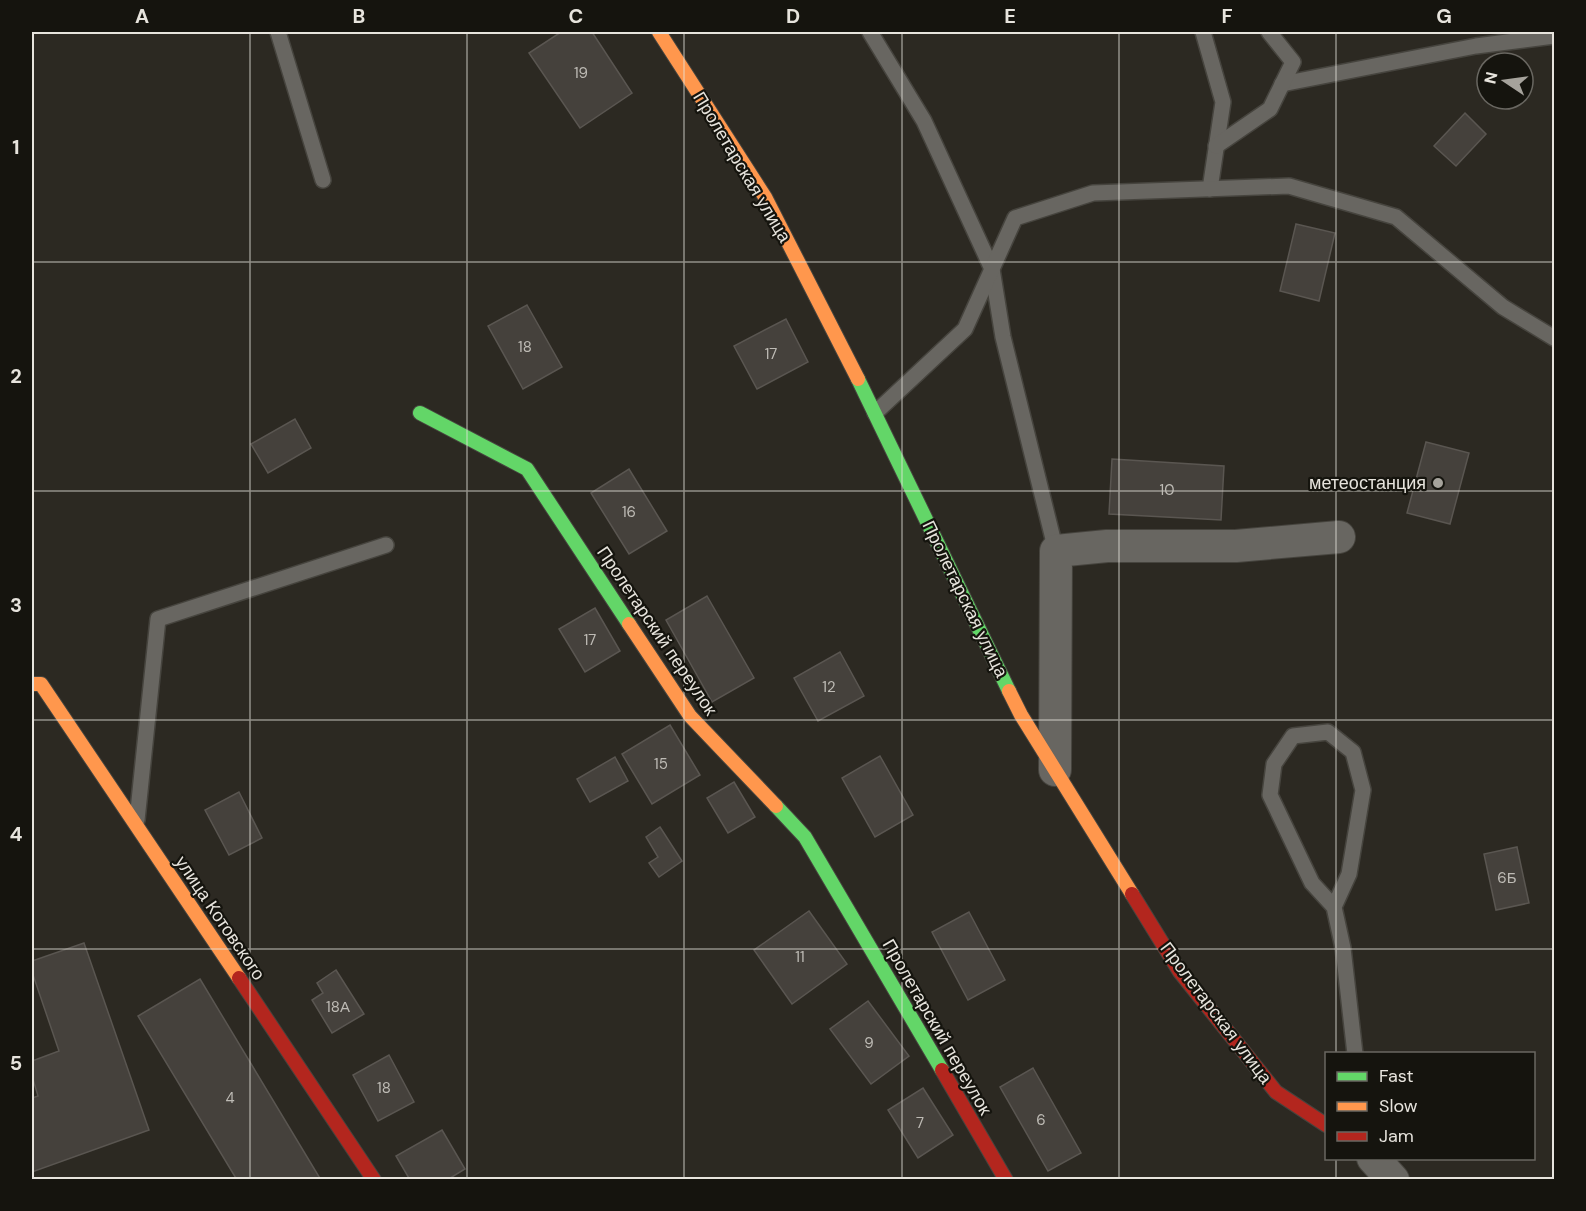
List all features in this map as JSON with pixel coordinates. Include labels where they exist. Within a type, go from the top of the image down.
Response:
[{"type":"street","name":"Пролетарская улица","points":[[659,32],[765,197],[842,346],[1021,715],[1180,972],[1276,1092],[1325,1124]]},
{"type":"street","name":"Пролетарский переулок","points":[[420,412],[527,469],[690,716],[804,837],[1006,1179]]},
{"type":"street","points":[[1055,770],[1056,551],[1107,546],[1236,546],[1339,537]]},
{"type":"street","name":"улица Котовского","points":[[32,684],[40,684],[374,1179]]},
{"type":"street","points":[[1375,1160],[1393,1179]]},
{"type":"lane","points":[[278,32],[323,180]]},
{"type":"lane","points":[[870,32],[924,121],[992,269],[1003,337],[1056,551]]},
{"type":"lane","points":[[1203,32],[1223,102],[1210,189]]},
{"type":"lane","points":[[1216,146],[1270,109],[1293,62],[1269,32]]},
{"type":"lane","points":[[1282,84],[1476,46],[1554,36]]},
{"type":"lane","points":[[875,413],[965,329],[1015,218],[1093,193],[1289,186],[1396,217],[1503,307],[1554,338]]},
{"type":"lane","points":[[136,826],[158,619],[386,545]]},
{"type":"lane","points":[[1334,907],[1349,874],[1363,790],[1353,753],[1328,732],[1293,736],[1274,764],[1270,795],[1312,883],[1334,907],[1343,948],[1355,1052]]},
{"type":"building","points":[[561,32],[592,32],[632,93],[580,128],[529,53]]},
{"type":"building","points":[[1465,113],[1486,134],[1456,166],[1434,146]]},
{"type":"building","points":[[1296,224],[1335,233],[1319,301],[1280,291]]},
{"type":"building","points":[[527,305],[562,367],[523,389],[488,326]]},
{"type":"building","points":[[786,319],[808,362],[757,389],[734,346]]},
{"type":"building","points":[[295,419],[311,448],[268,473],[251,444]]},
{"type":"building","name":"метеостанция","points":[[1426,442],[1469,453],[1450,524],[1407,513]]},
{"type":"building","points":[[1112,459],[1224,466],[1221,520],[1109,514]]},
{"type":"building","points":[[629,469],[667,531],[629,554],[591,493]]},
{"type":"building","points":[[707,596],[754,678],[712,702],[666,620]]},
{"type":"building","points":[[595,608],[620,651],[585,672],[559,629]]},
{"type":"building","points":[[840,652],[864,696],[818,721],[794,678]]},
{"type":"building","points":[[670,725],[700,775],[652,804],[622,754]]},
{"type":"building","points":[[880,756],[913,815],[875,837],[842,778]]},
{"type":"building","points":[[615,757],[628,781],[590,802],[577,779]]},
{"type":"building","points":[[734,782],[755,817],[728,833],[707,798]]},
{"type":"building","points":[[239,792],[262,838],[229,855],[205,810]]},
{"type":"building","points":[[660,827],[682,861],[659,877],[649,863],[658,857],[646,837]]},
{"type":"building","points":[[1517,847],[1529,903],[1496,910],[1484,854]]},
{"type":"building","points":[[809,911],[847,964],[792,1004],[754,950]]},
{"type":"building","points":[[969,912],[1005,980],[968,1000],[932,932]]},
{"type":"building","points":[[84,943],[149,1130],[32,1172],[32,1098],[38,1096],[32,1076],[32,1061],[59,1051],[32,972],[32,961]]},
{"type":"building","points":[[336,970],[364,1014],[332,1033],[312,1000],[323,993],[317,983]]},
{"type":"building","points":[[200,979],[321,1180],[237,1180],[138,1016]]},
{"type":"building","points":[[868,1001],[909,1056],[871,1084],[830,1029]]},
{"type":"building","points":[[389,1055],[414,1102],[378,1121],[353,1075]]},
{"type":"building","points":[[1033,1068],[1081,1153],[1048,1171],[1000,1087]]},
{"type":"building","points":[[923,1088],[953,1135],[918,1158],[888,1110]]},
{"type":"building","points":[[442,1130],[465,1169],[447,1180],[410,1180],[396,1156]]},
{"type":"traffic: fast","points":[[858,379],[1009,691]]},
{"type":"traffic: fast","points":[[420,413],[527,469],[629,624]]},
{"type":"traffic: fast","points":[[776,806],[805,837],[942,1070]]},
{"type":"traffic: slow","points":[[659,32],[765,197],[858,379]]},
{"type":"traffic: slow","points":[[629,624],[690,716],[776,806]]},
{"type":"traffic: slow","points":[[32,684],[41,684],[239,978]]},
{"type":"traffic: slow","points":[[1009,691],[1021,715],[1132,894]]},
{"type":"traffic: jam","points":[[1132,894],[1180,972],[1276,1092],[1325,1124]]},
{"type":"traffic: jam","points":[[239,978],[374,1180]]},
{"type":"traffic: jam","points":[[942,1070],[1006,1180]]},
{"type":"place","name":"метеостанция","points":[[1438,483]]}]
